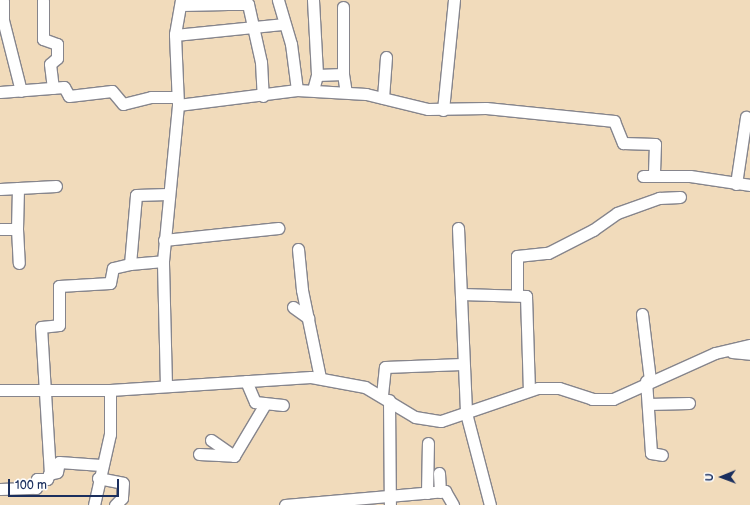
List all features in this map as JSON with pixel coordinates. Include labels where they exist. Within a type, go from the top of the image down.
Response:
[{"type":"street","points":[[3,0],[3,20],[21,91]]},
{"type":"street","points":[[43,0],[44,39],[57,44],[57,58],[50,64],[53,88]]},
{"type":"street","points":[[278,0],[291,44],[297,90]]},
{"type":"street","points":[[313,0],[317,75],[313,90]]},
{"type":"street","points":[[443,110],[454,0]]},
{"type":"street","points":[[166,386],[163,261],[168,194],[178,101],[175,35],[181,3],[247,3],[261,62],[264,96]]},
{"type":"street","points":[[342,7],[343,74],[346,92]]},
{"type":"street","points":[[175,35],[284,24]]},
{"type":"street","points":[[382,98],[386,57]]},
{"type":"street","points":[[317,75],[343,74]]},
{"type":"street","points":[[0,92],[65,87],[70,96],[112,90],[121,104],[151,97],[178,101],[264,96],[297,90],[313,90],[346,92],[443,110],[486,108],[614,121],[623,143],[655,144],[649,176],[690,176],[750,185]]},
{"type":"street","points":[[736,184],[746,117]]},
{"type":"street","points":[[0,189],[56,186]]},
{"type":"street","points":[[18,188],[19,264]]},
{"type":"street","points":[[130,264],[136,195],[168,194]]},
{"type":"street","points":[[516,293],[517,256],[548,253],[593,230],[617,213],[659,198],[680,197]]},
{"type":"street","points":[[164,240],[278,228]]},
{"type":"street","points":[[458,228],[462,364],[477,464],[490,505]]},
{"type":"street","points":[[0,229],[18,229]]},
{"type":"street","points":[[298,249],[308,318],[320,378]]},
{"type":"street","points":[[0,488],[36,488],[37,480],[47,479],[50,474],[50,431],[41,329],[59,324],[59,286],[110,283],[114,268],[130,264],[163,261]]},
{"type":"street","points":[[461,294],[516,293],[526,296],[529,390]]},
{"type":"street","points":[[293,307],[308,318]]},
{"type":"street","points":[[642,314],[651,453],[662,455]]},
{"type":"street","points":[[0,390],[110,390],[246,381],[320,378],[365,387],[426,420],[471,420],[529,390],[559,388],[592,399],[614,399],[648,392],[722,351],[750,345]]},
{"type":"street","points":[[722,351],[750,354]]},
{"type":"street","points":[[390,501],[389,435],[385,397],[385,367],[462,364]]},
{"type":"street","points":[[246,381],[250,396],[265,404],[283,405]]},
{"type":"street","points":[[94,505],[98,478],[108,439],[110,390]]},
{"type":"street","points":[[648,392],[689,404]]},
{"type":"street","points":[[234,456],[265,404]]},
{"type":"street","points":[[212,440],[234,456]]},
{"type":"street","points":[[427,493],[428,442]]},
{"type":"street","points":[[199,454],[234,456]]},
{"type":"street","points":[[50,474],[57,472],[59,462],[101,465]]},
{"type":"street","points":[[439,473],[440,492]]},
{"type":"street","points":[[98,478],[123,483],[122,498],[115,505]]},
{"type":"street","points":[[285,505],[390,501],[427,493],[440,492],[449,493],[452,505]]}]
